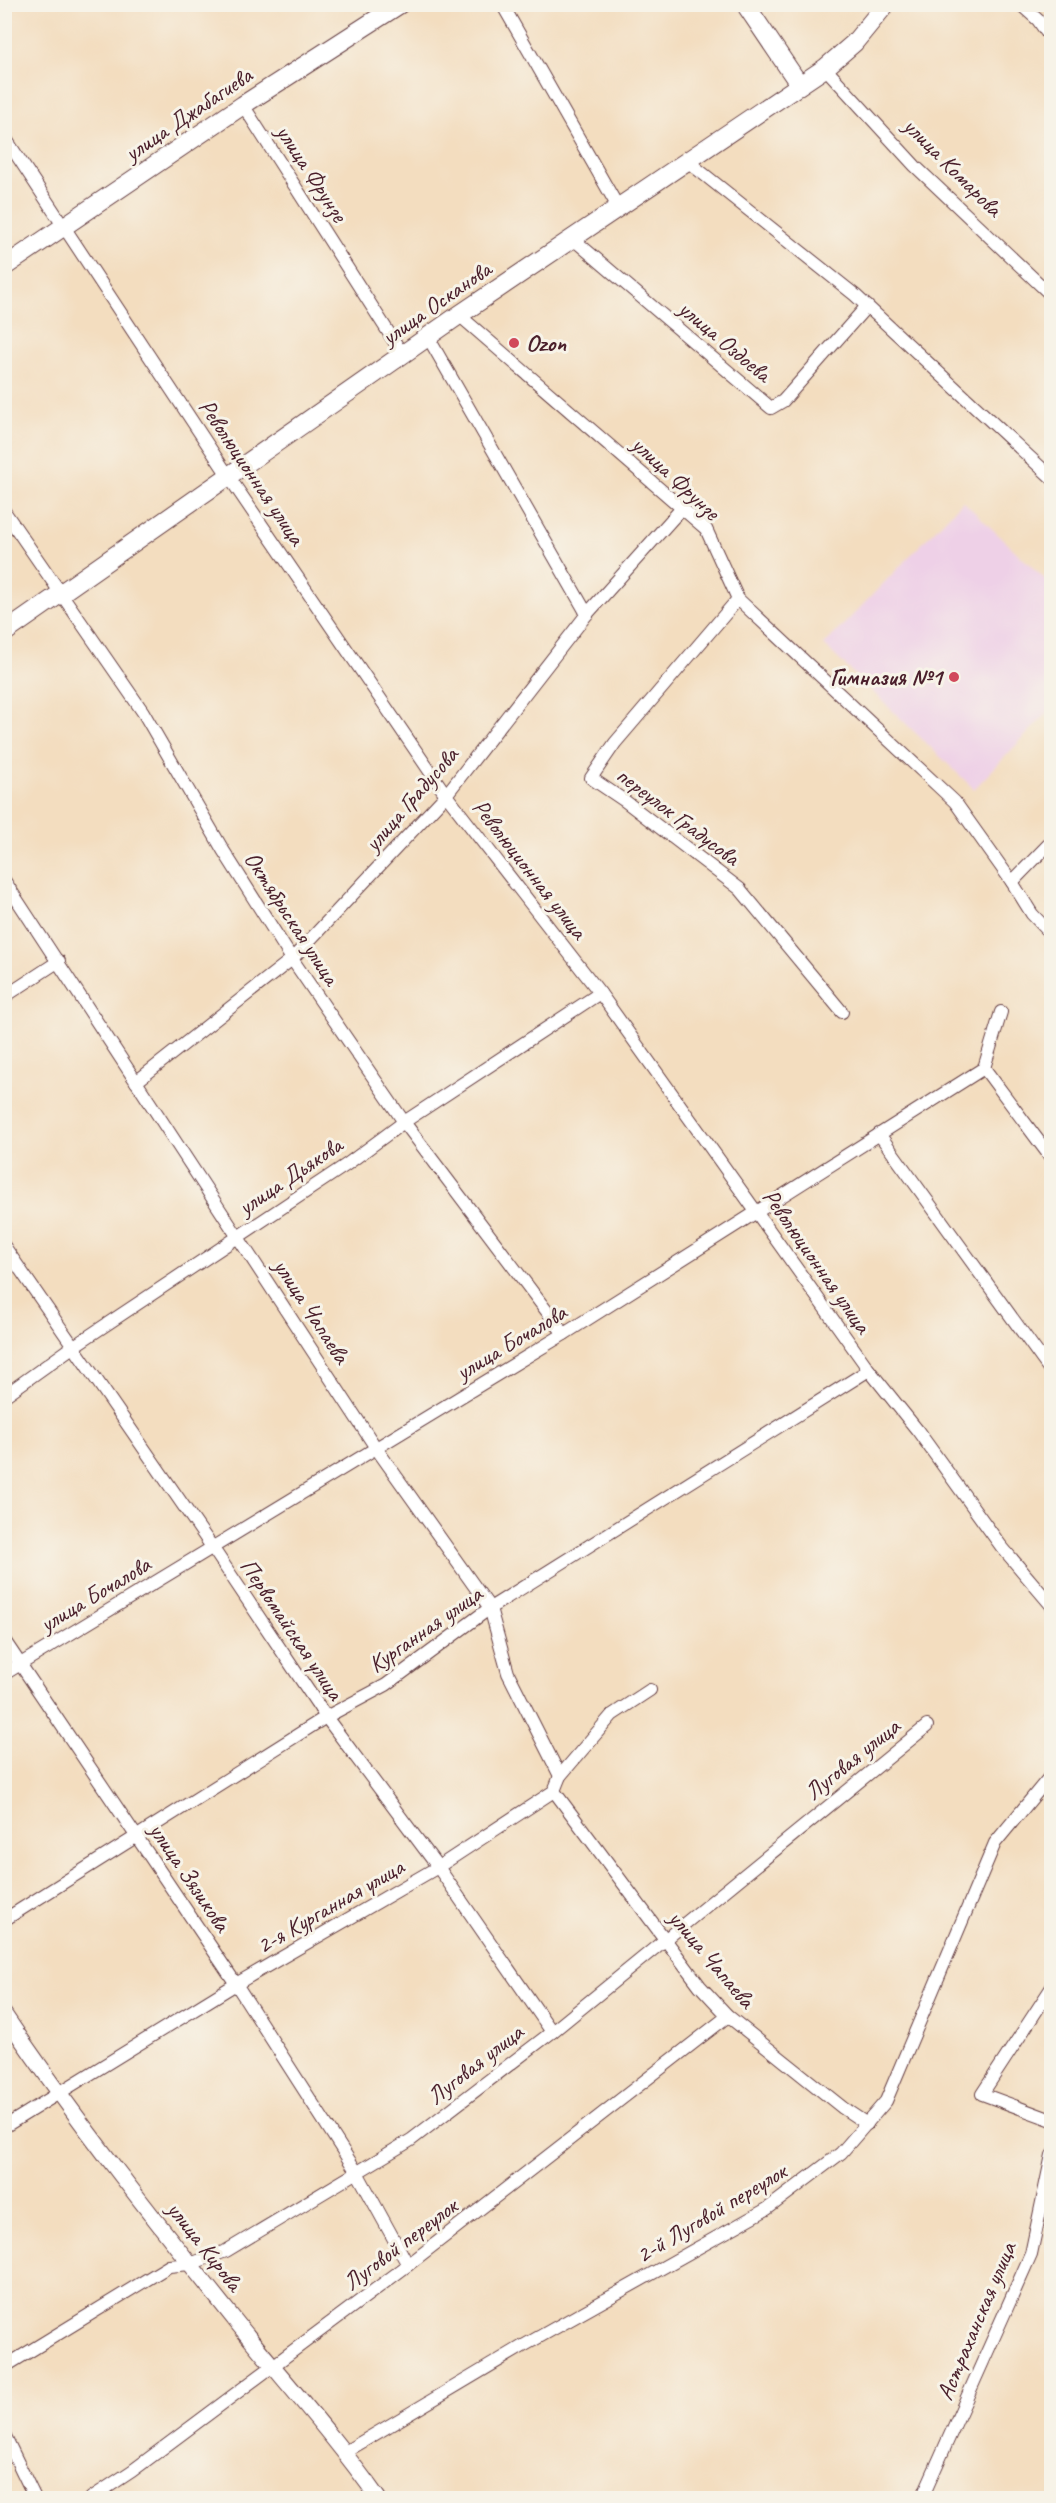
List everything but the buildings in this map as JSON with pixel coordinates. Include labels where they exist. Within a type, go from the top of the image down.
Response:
[{"type":"main road","name":"улица Джабагиева","points":[[4,267],[243,105],[400,4]]},
{"type":"main road","points":[[745,4],[799,84]]},
{"type":"main road","name":"улица Осканова","points":[[4,633],[459,315],[825,68],[854,43],[886,4]]},
{"type":"street","points":[[502,4],[618,207]]},
{"type":"street","points":[[1020,4],[1038,21],[1052,40]]},
{"type":"street","name":"улица Комарова","points":[[825,68],[915,166],[1052,296]]},
{"type":"street","name":"улица Фрунзе","points":[[243,105],[404,354]]},
{"type":"street","name":"Революционная улица","points":[[4,136],[229,477],[446,795],[600,993],[869,1370],[918,1431],[1001,1546],[1052,1606]]},
{"type":"street","points":[[686,160],[867,306],[1052,478]]},
{"type":"street","name":"улица Оздоева","points":[[572,238],[771,408],[783,401],[867,306]]},
{"type":"street","name":"улица Фрунзе","points":[[459,315],[706,529],[738,599],[955,802],[1032,914],[1052,935]]},
{"type":"street","points":[[428,338],[587,614]]},
{"type":"street","name":"улица Градусова","points":[[136,1082],[292,959],[446,795],[587,614],[682,508]]},
{"type":"street","name":"Октябрьская улица","points":[[4,511],[143,712],[223,850],[292,959],[404,1122],[564,1334]]},
{"type":"street","name":"переулок Градусова","points":[[738,599],[615,743],[591,778],[626,801],[740,889],[842,1012]]},
{"type":"street","points":[[1012,882],[1052,841]]},
{"type":"street","name":"улица Чапаева","points":[[4,880],[376,1448],[490,1608],[508,1673],[560,1776]]},
{"type":"street","points":[[4,997],[59,961]]},
{"type":"street","name":"улица Дьякова","points":[[4,1396],[74,1346],[346,1165],[404,1122],[600,993]]},
{"type":"street","points":[[1001,1012],[984,1068],[1052,1159]]},
{"type":"street","name":"улица Бочалова","points":[[4,1674],[564,1334],[984,1068]]},
{"type":"street","points":[[879,1134],[1052,1372]]},
{"type":"street","name":"Первомайская улица","points":[[4,1246],[212,1547],[326,1717],[438,1867],[552,2032]]},
{"type":"street","name":"Курганная улица","points":[[4,1920],[326,1717],[386,1684],[490,1608],[869,1370]]},
{"type":"street","name":"улица Зязикова","points":[[4,1640],[237,1984],[358,2174],[408,2265]]},
{"type":"street","points":[[554,1791],[560,1776],[612,1715],[650,1690]]},
{"type":"street","name":"Луговая улица","points":[[4,2367],[169,2266],[190,2264],[226,2251],[358,2174],[411,2140],[552,2032],[927,1726]]},
{"type":"street","name":"2-й Луговой переулок","points":[[345,2452],[523,2346],[767,2209],[841,2153],[886,2101],[996,1844],[1052,1774]]},
{"type":"street","name":"улица Чапаева","points":[[554,1791],[700,1986],[728,2016],[834,2101],[867,2124]]},
{"type":"street","name":"2-я Курганная улица","points":[[4,2127],[237,1984],[438,1867],[554,1791]]},
{"type":"street","points":[[1052,1987],[982,2094],[1052,2120]]},
{"type":"street","name":"улица Кирова","points":[[4,2014],[59,2095],[190,2264],[345,2452],[378,2499]]},
{"type":"street","name":"Луговой переулок","points":[[91,2499],[273,2367],[408,2265],[728,2016]]},
{"type":"street","name":"Астраханская улица","points":[[922,2499],[1031,2254],[1052,2155]]},
{"type":"street","points":[[4,2434],[35,2499]]},
{"type":"shaded area","name":"Гимназия №1","points":[[963,501],[1052,586],[1051,709],[974,789],[824,645]]},
{"type":"place","name":"Ozon","points":[[514,343]]},
{"type":"place","name":"Гимназия №1","points":[[954,677]]}]
